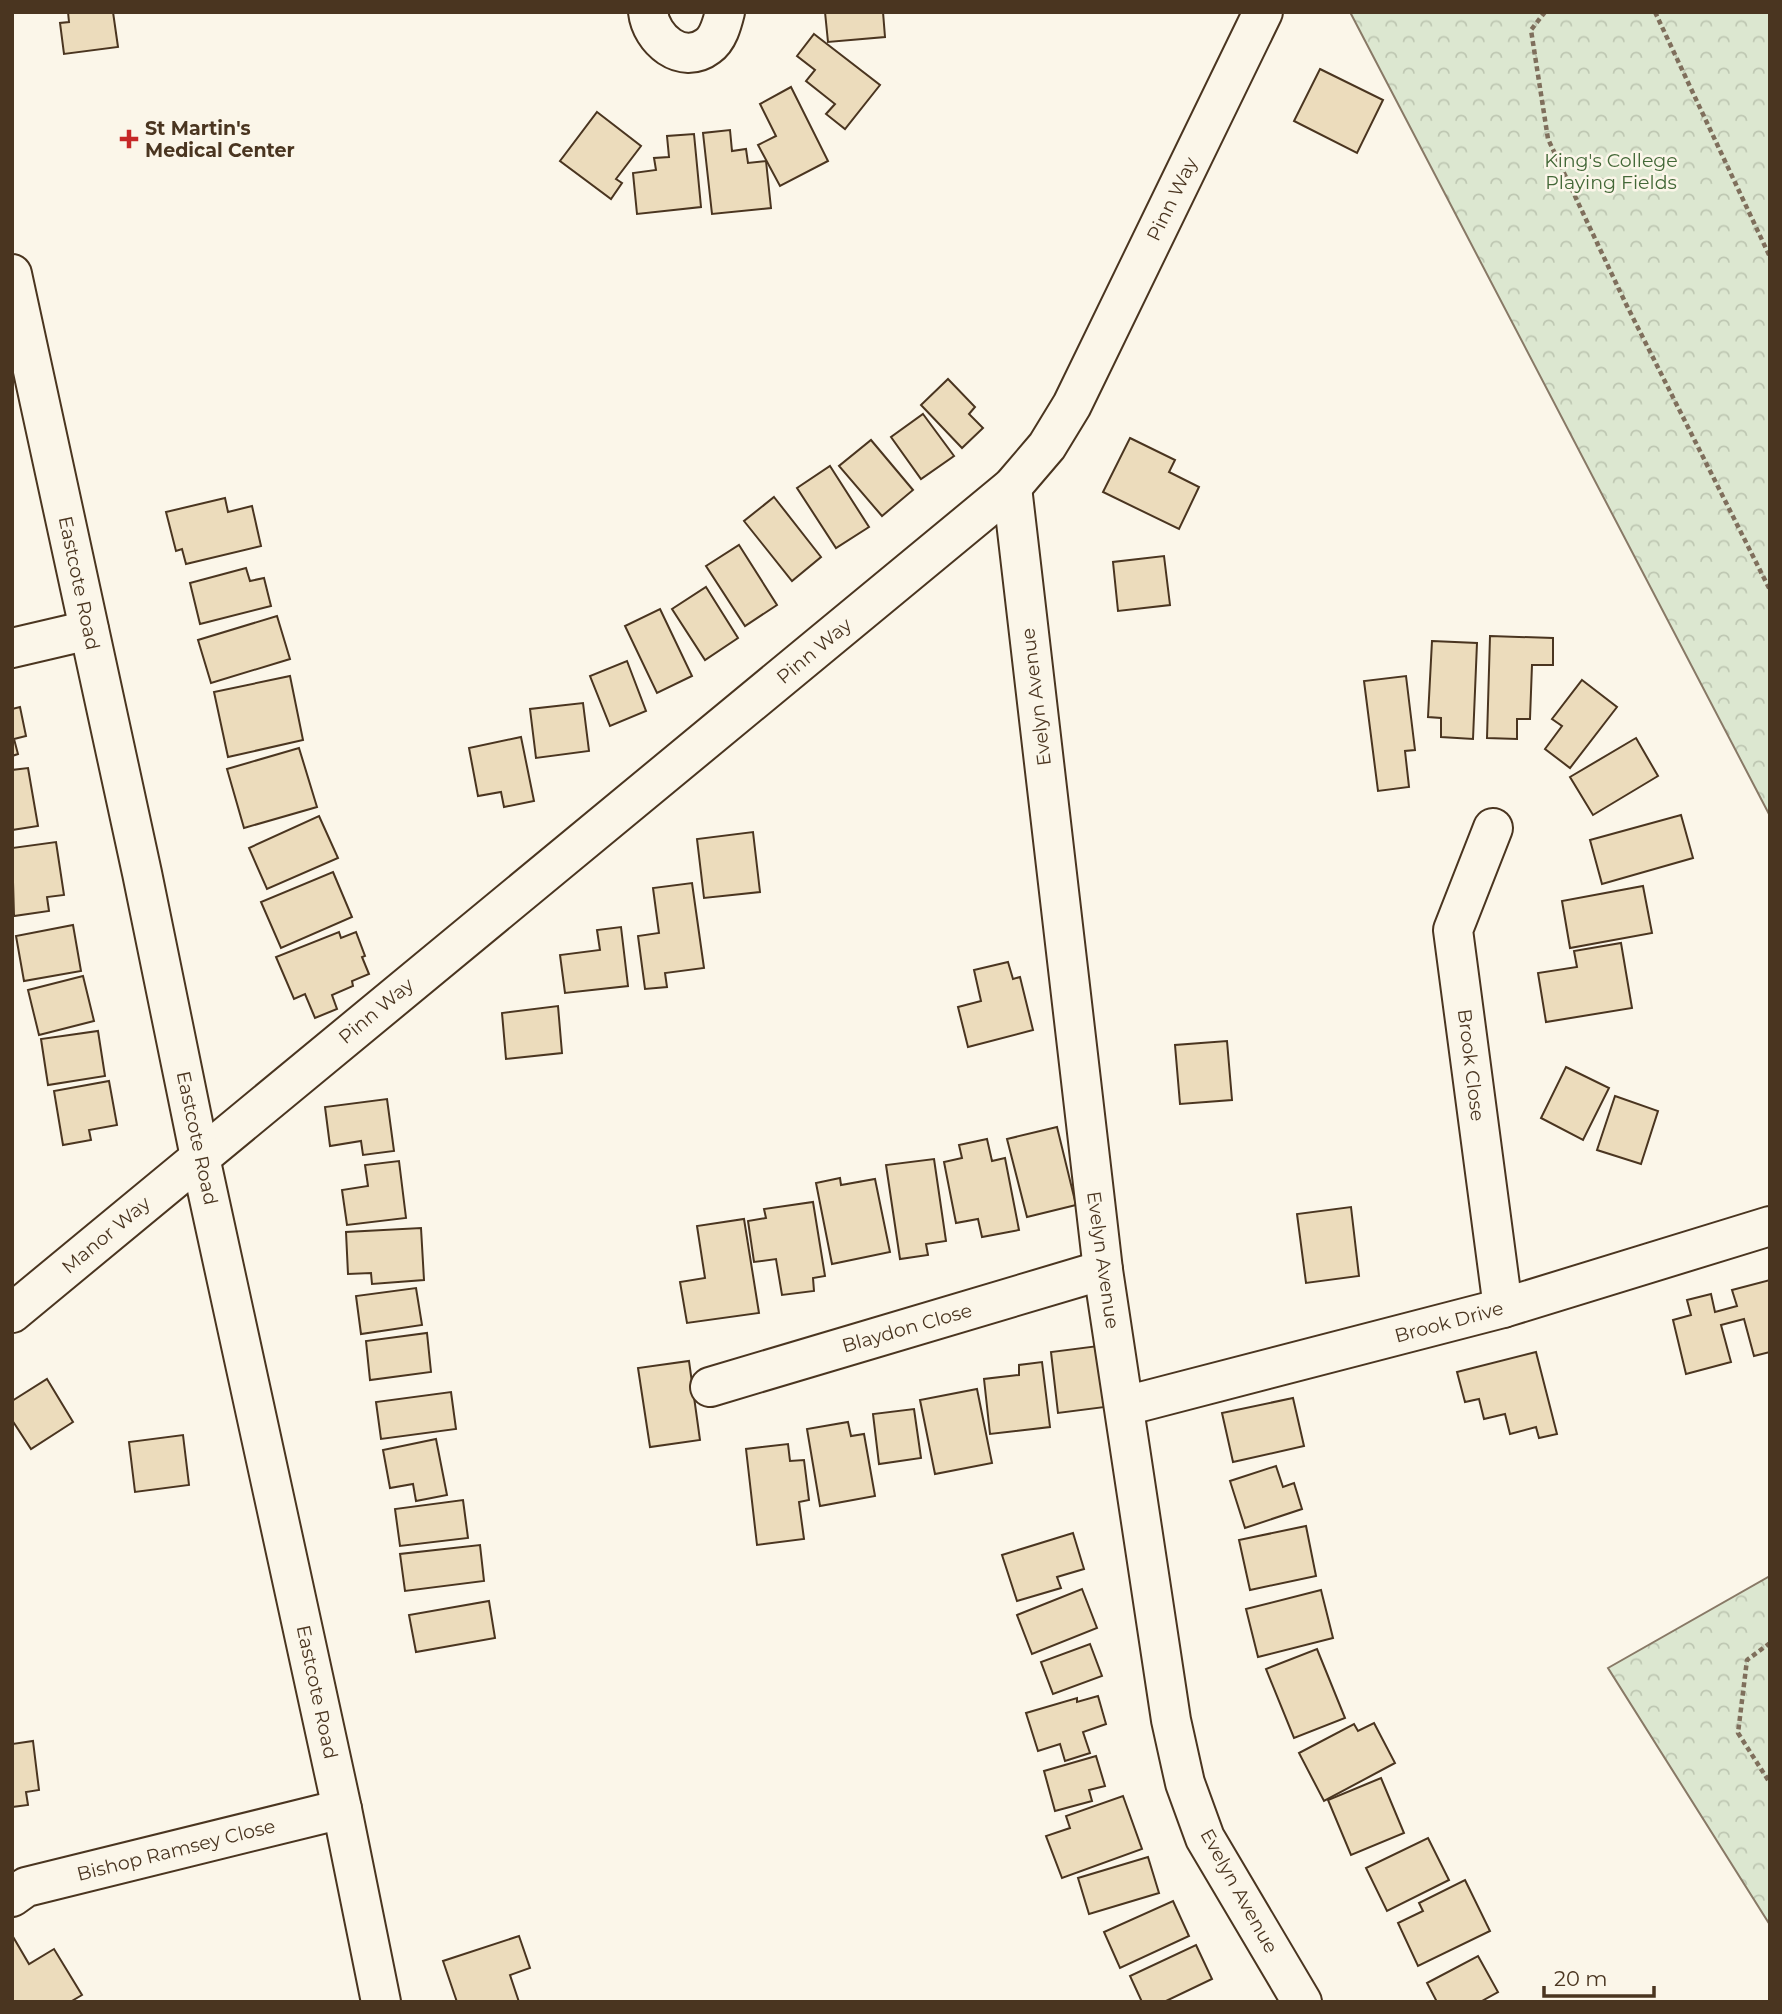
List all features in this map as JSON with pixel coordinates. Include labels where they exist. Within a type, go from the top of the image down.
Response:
[{"type":"street","points":[[648,12],[657,38],[672,49],[691,52],[708,47],[721,30],[725,12]]},
{"type":"street","name":"Pinn Way","points":[[200,1157],[1012,487],[1047,446],[1072,405],[1263,12]]},
{"type":"street","name":"Eastcote Road","points":[[12,274],[342,1809],[381,2002]]},
{"type":"street","name":"Evelyn Avenue","points":[[1012,487],[1103,1270],[1171,1720],[1185,1783],[1205,1838],[1302,2002]]},
{"type":"street","points":[[12,648],[89,630]]},
{"type":"street","name":"Brook Close","points":[[1493,828],[1453,930],[1503,1308]]},
{"type":"street","name":"Manor Way","points":[[12,1313],[200,1157]]},
{"type":"street","name":"Brook Drive","points":[[1125,1406],[1503,1308],[1770,1226]]},
{"type":"street","name":"Blaydon Close","points":[[710,1387],[1103,1270]]},
{"type":"street","name":"Bishop Ramsey Close","points":[[12,1897],[26,1887],[342,1809]]},
{"type":"path","points":[[1545,12],[1531,30],[1548,139],[1625,302],[1770,590]]},
{"type":"path","points":[[1655,12],[1770,257]]},
{"type":"path","points":[[1770,1643],[1747,1660],[1738,1733],[1770,1783]]},
{"type":"green space","name":"King's College Playing Fields","points":[[1350,12],[1770,12],[1770,816]]},
{"type":"green space","points":[[1770,1576],[1770,1925],[1608,1668]]},
{"type":"building","points":[[68,12],[113,12],[118,47],[64,54],[60,23],[69,22]]},
{"type":"building","points":[[825,12],[883,12],[885,37],[828,42]]},
{"type":"building","points":[[814,34],[880,85],[845,129],[826,114],[835,104],[806,81],[815,70],[797,56]]},
{"type":"building","points":[[1320,69],[1383,100],[1357,153],[1294,121]]},
{"type":"building","points":[[791,87],[828,161],[780,186],[758,145],[776,136],[760,104]]},
{"type":"building","points":[[597,112],[641,146],[616,179],[622,183],[611,199],[560,161]]},
{"type":"building","points":[[730,130],[732,151],[746,149],[748,163],[766,161],[771,208],[712,214],[703,133]]},
{"type":"building","points":[[694,134],[701,207],[637,214],[633,173],[656,170],[654,158],[669,157],[667,136]]},
{"type":"building","points":[[948,379],[975,407],[969,414],[983,428],[962,448],[921,405]]},
{"type":"building","points":[[923,414],[954,456],[921,479],[891,437]]},
{"type":"building","points":[[1130,438],[1175,460],[1169,472],[1199,487],[1179,529],[1103,492]]},
{"type":"building","points":[[871,440],[913,490],[882,516],[839,466]]},
{"type":"building","points":[[830,466],[869,527],[836,548],[797,488]]},
{"type":"building","points":[[774,497],[821,557],[792,581],[744,521]]},
{"type":"building","points":[[225,498],[228,512],[252,506],[261,546],[186,564],[182,549],[176,551],[166,512]]},
{"type":"building","points":[[739,545],[777,605],[745,626],[706,566]]},
{"type":"building","points":[[1164,556],[1170,605],[1118,611],[1113,562]]},
{"type":"building","points":[[246,568],[250,581],[264,578],[271,606],[200,624],[190,583]]},
{"type":"building","points":[[706,587],[738,638],[705,660],[672,609]]},
{"type":"building","points":[[660,609],[692,676],[657,693],[625,626]]},
{"type":"building","points":[[277,616],[290,659],[211,683],[198,640]]},
{"type":"building","points":[[1490,636],[1553,638],[1553,665],[1532,665],[1530,719],[1517,719],[1517,739],[1487,738]]},
{"type":"building","points":[[1432,641],[1477,643],[1473,739],[1441,737],[1441,718],[1428,717]]},
{"type":"building","points":[[627,661],[646,711],[610,726],[590,676]]},
{"type":"building","points":[[290,676],[303,740],[228,757],[214,692]]},
{"type":"building","points":[[1406,676],[1415,750],[1405,751],[1409,787],[1378,791],[1364,681]]},
{"type":"building","points":[[1582,680],[1617,707],[1570,768],[1545,749],[1562,726],[1552,719]]},
{"type":"building","points":[[583,703],[589,751],[536,758],[530,709]]},
{"type":"building","points":[[20,707],[26,736],[14,739],[18,754],[12,756],[12,709]]},
{"type":"building","points":[[521,737],[534,801],[504,807],[501,792],[478,796],[469,748]]},
{"type":"building","points":[[1636,738],[1658,776],[1593,815],[1570,777]]},
{"type":"building","points":[[299,748],[317,807],[244,828],[227,769]]},
{"type":"building","points":[[28,768],[38,826],[12,830],[12,770]]},
{"type":"building","points":[[1681,815],[1693,858],[1602,884],[1590,840]]},
{"type":"building","points":[[319,816],[338,858],[267,889],[249,848]]},
{"type":"building","points":[[753,832],[760,892],[704,898],[697,839]]},
{"type":"building","points":[[56,842],[64,895],[47,897],[49,911],[14,916],[12,848]]},
{"type":"building","points":[[333,872],[352,917],[281,948],[261,902]]},
{"type":"building","points":[[692,883],[704,968],[665,973],[667,987],[645,989],[638,936],[659,933],[653,888]]},
{"type":"building","points":[[1643,886],[1652,933],[1570,948],[1562,901]]},
{"type":"building","points":[[73,925],[81,971],[24,981],[16,936]]},
{"type":"building","points":[[621,927],[628,986],[565,993],[560,955],[600,950],[597,930]]},
{"type":"building","points":[[339,932],[341,938],[356,932],[369,974],[352,981],[353,986],[332,995],[337,1009],[315,1018],[305,994],[294,999],[276,957]]},
{"type":"building","points":[[1621,943],[1632,1008],[1546,1022],[1538,973],[1577,967],[1574,951]]},
{"type":"building","points":[[1008,962],[1013,979],[1020,977],[1033,1030],[968,1047],[958,1007],[981,1001],[974,970]]},
{"type":"building","points":[[83,976],[94,1021],[39,1035],[28,990]]},
{"type":"building","points":[[558,1006],[562,1053],[506,1059],[502,1013]]},
{"type":"building","points":[[98,1031],[105,1076],[48,1085],[41,1039]]},
{"type":"building","points":[[1227,1041],[1232,1100],[1180,1104],[1175,1045]]},
{"type":"building","points":[[1566,1067],[1609,1088],[1583,1140],[1541,1118]]},
{"type":"building","points":[[109,1081],[117,1125],[89,1130],[91,1140],[63,1145],[54,1091]]},
{"type":"building","points":[[1615,1096],[1658,1111],[1641,1164],[1597,1150]]},
{"type":"building","points":[[387,1099],[394,1151],[363,1155],[361,1141],[330,1146],[325,1107]]},
{"type":"building","points":[[1057,1127],[1076,1205],[1027,1217],[1007,1139]]},
{"type":"building","points":[[987,1139],[992,1161],[1005,1158],[1019,1230],[982,1237],[978,1219],[956,1223],[944,1162],[962,1158],[959,1145]]},
{"type":"building","points":[[934,1159],[946,1241],[926,1244],[928,1255],[900,1259],[886,1165]]},
{"type":"building","points":[[399,1161],[406,1218],[347,1225],[342,1190],[368,1186],[365,1165]]},
{"type":"building","points":[[840,1178],[841,1185],[875,1179],[890,1252],[832,1264],[816,1183]]},
{"type":"building","points":[[813,1202],[825,1276],[813,1278],[814,1291],[782,1295],[776,1259],[754,1262],[748,1221],[766,1218],[764,1209]]},
{"type":"building","points":[[1351,1207],[1359,1276],[1306,1283],[1297,1214]]},
{"type":"building","points":[[744,1219],[759,1313],[687,1323],[680,1282],[705,1278],[697,1226]]},
{"type":"building","points":[[421,1228],[424,1280],[372,1284],[371,1273],[348,1274],[346,1232]]},
{"type":"building","points":[[1770,1280],[1770,1352],[1754,1356],[1744,1319],[1721,1325],[1731,1362],[1686,1374],[1673,1320],[1691,1315],[1687,1300],[1711,1294],[1715,1312],[1737,1306],[1732,1290]]},
{"type":"building","points":[[416,1288],[422,1325],[361,1334],[356,1296]]},
{"type":"building","points":[[427,1333],[431,1372],[370,1380],[366,1341]]},
{"type":"building","points":[[1098,1346],[1105,1407],[1058,1413],[1051,1352]]},
{"type":"building","points":[[1536,1352],[1557,1434],[1539,1438],[1536,1427],[1510,1434],[1505,1414],[1484,1419],[1479,1399],[1465,1402],[1457,1372]]},
{"type":"building","points":[[689,1361],[700,1440],[650,1447],[638,1368]]},
{"type":"building","points":[[1042,1362],[1050,1427],[990,1434],[984,1379],[1019,1375],[1019,1365]]},
{"type":"building","points":[[47,1379],[73,1422],[31,1449],[12,1420],[12,1401]]},
{"type":"building","points":[[977,1389],[992,1463],[935,1474],[920,1400]]},
{"type":"building","points":[[451,1392],[456,1429],[381,1439],[376,1402]]},
{"type":"building","points":[[1293,1398],[1304,1446],[1233,1462],[1222,1413]]},
{"type":"building","points":[[914,1409],[921,1458],[879,1464],[873,1414]]},
{"type":"building","points":[[848,1422],[851,1436],[864,1434],[875,1496],[820,1506],[807,1429]]},
{"type":"building","points":[[183,1435],[189,1485],[135,1492],[129,1442]]},
{"type":"building","points":[[436,1439],[447,1495],[416,1501],[413,1484],[390,1488],[383,1450]]},
{"type":"building","points":[[788,1444],[790,1461],[804,1460],[809,1500],[799,1502],[804,1539],[757,1545],[746,1449]]},
{"type":"building","points":[[1276,1466],[1283,1487],[1294,1483],[1302,1509],[1245,1528],[1230,1481]]},
{"type":"building","points":[[463,1500],[468,1538],[400,1546],[395,1509]]},
{"type":"building","points":[[1306,1526],[1316,1576],[1250,1590],[1239,1540]]},
{"type":"building","points":[[1073,1533],[1084,1569],[1057,1577],[1061,1588],[1017,1601],[1002,1555]]},
{"type":"building","points":[[480,1545],[484,1581],[405,1591],[400,1554]]},
{"type":"building","points":[[1082,1589],[1097,1628],[1032,1654],[1017,1615]]},
{"type":"building","points":[[1321,1590],[1333,1638],[1258,1657],[1246,1609]]},
{"type":"building","points":[[489,1601],[495,1638],[416,1652],[409,1615]]},
{"type":"building","points":[[1090,1644],[1102,1676],[1053,1694],[1041,1662]]},
{"type":"building","points":[[1317,1649],[1345,1718],[1294,1738],[1266,1669]]},
{"type":"building","points":[[1098,1696],[1106,1724],[1083,1732],[1090,1753],[1065,1761],[1060,1744],[1038,1751],[1026,1713],[1077,1698],[1077,1702]]},
{"type":"building","points":[[1374,1723],[1395,1763],[1324,1801],[1299,1753],[1354,1724],[1358,1731]]},
{"type":"building","points":[[33,1741],[39,1790],[26,1792],[28,1805],[12,1807],[12,1744]]},
{"type":"building","points":[[1096,1756],[1105,1786],[1089,1790],[1092,1801],[1055,1811],[1044,1771]]},
{"type":"building","points":[[1381,1778],[1404,1833],[1351,1855],[1328,1800]]},
{"type":"building","points":[[1123,1796],[1142,1849],[1062,1878],[1046,1836],[1070,1828],[1066,1816]]},
{"type":"building","points":[[1428,1838],[1449,1880],[1387,1911],[1366,1868]]},
{"type":"building","points":[[1148,1857],[1159,1893],[1089,1914],[1078,1878]]},
{"type":"building","points":[[1465,1880],[1490,1931],[1418,1966],[1398,1923],[1423,1911],[1419,1903]]},
{"type":"building","points":[[1173,1901],[1189,1936],[1120,1968],[1104,1932]]},
{"type":"building","points":[[12,1935],[29,1964],[54,1949],[82,1995],[70,2002],[13,2002]]},
{"type":"building","points":[[519,1936],[530,1968],[510,1975],[519,2002],[457,2002],[443,1961]]},
{"type":"building","points":[[1196,1945],[1212,1979],[1164,2002],[1142,2002],[1130,1976]]},
{"type":"building","points":[[1478,1956],[1498,1992],[1480,2002],[1437,2002],[1427,1983]]},
{"type":"place","name":"St Martin's Medical Center","points":[[129,139]]}]
